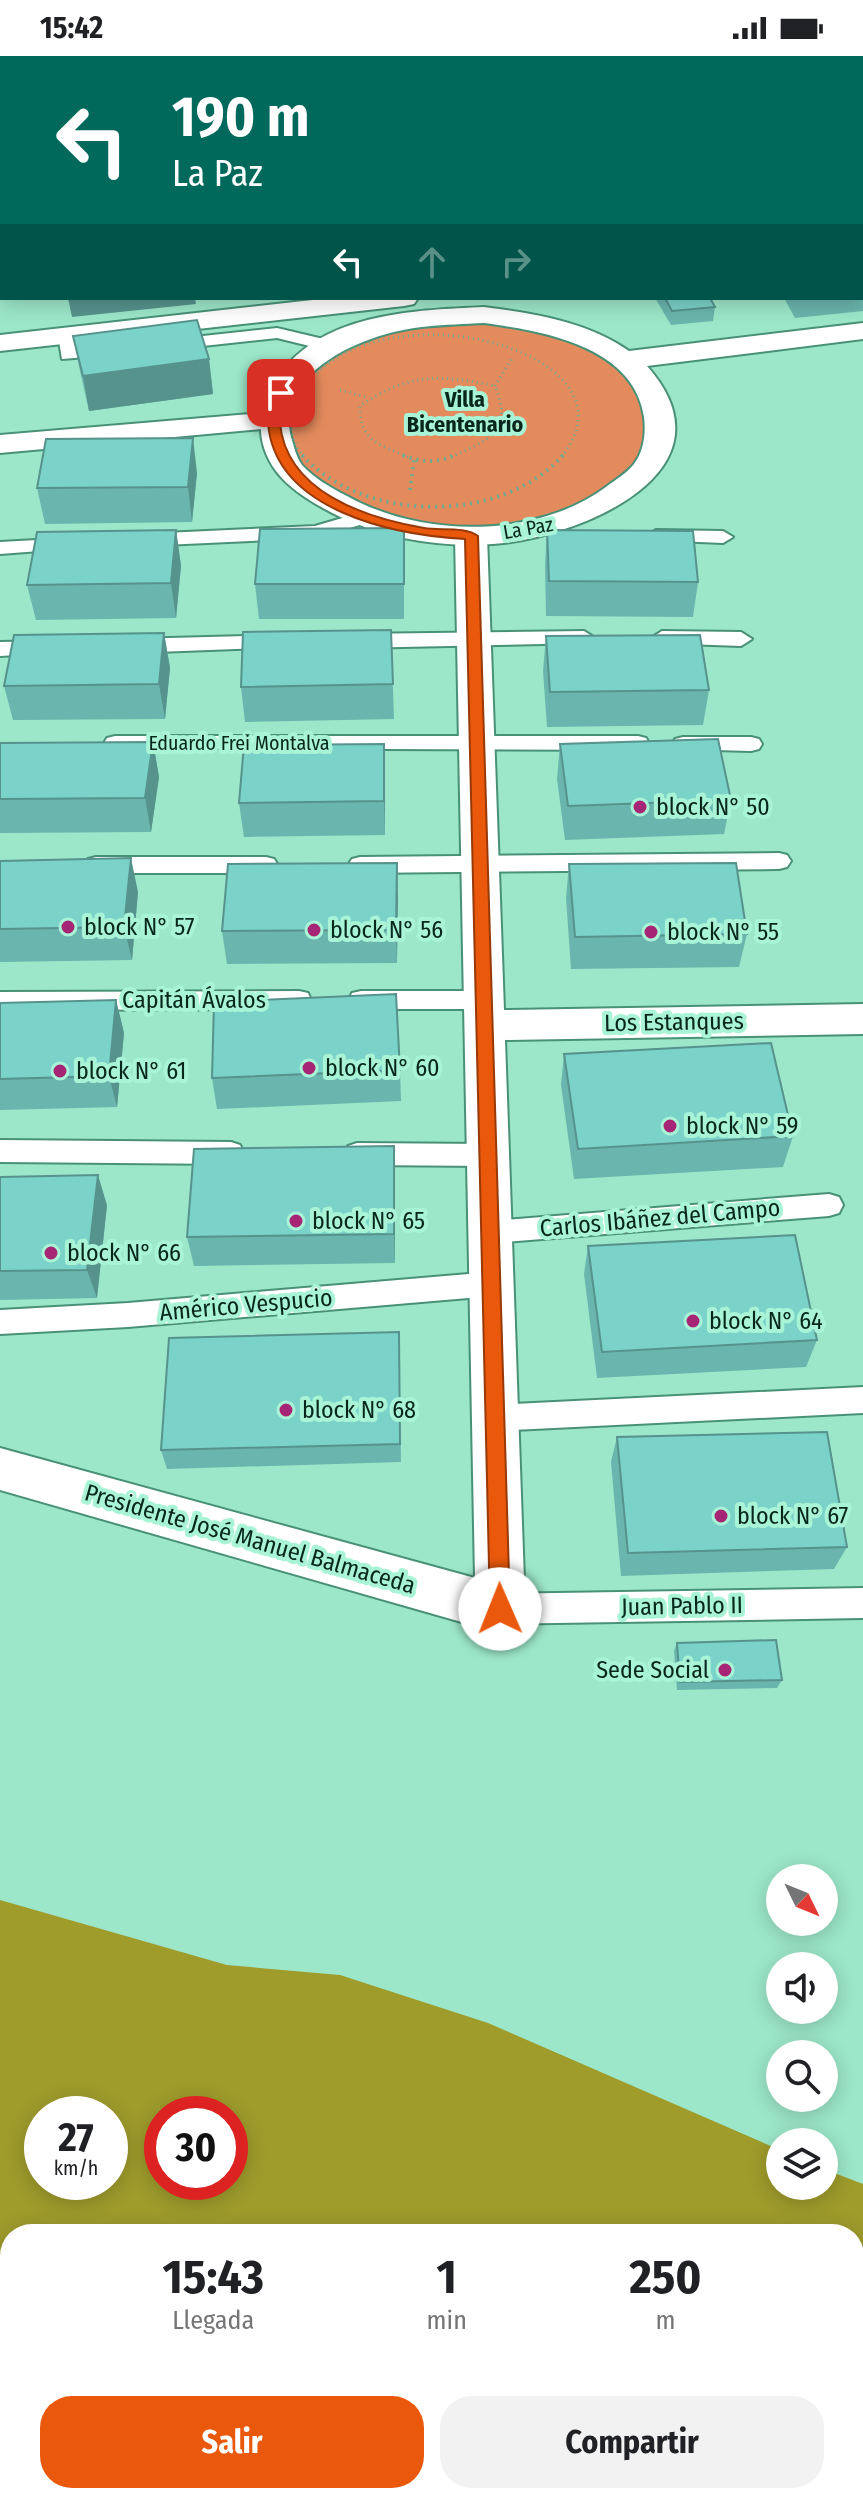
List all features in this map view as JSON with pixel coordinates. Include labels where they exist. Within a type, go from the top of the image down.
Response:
[{"type":"street","points":[[0,343],[386,300]]},
{"type":"street","name":"La Paz","points":[[481,307],[562,329],[596,343],[624,360],[653,392],[662,428],[650,465],[616,497],[564,522],[471,536],[426,533],[363,518],[313,491],[282,458],[273,421],[281,393],[301,368],[330,346],[375,327],[481,307]]},
{"type":"street","points":[[624,360],[863,331]]},
{"type":"street","points":[[0,444],[273,421]]},
{"type":"street","points":[[471,536],[500,1609]]},
{"type":"street","name":"Los Estanques","points":[[484,1012],[863,1019]]},
{"type":"street","name":"Presidente José Manuel Balmaceda","points":[[0,1469],[500,1609]]},
{"type":"lane","points":[[67,335],[68,355],[277,333],[330,346]]},
{"type":"lane","points":[[126,540],[316,532],[363,518]]},
{"type":"lane","points":[[534,527],[551,535],[583,535]]},
{"type":"lane","points":[[630,535],[723,537]]},
{"type":"lane","points":[[0,548],[95,542]]},
{"type":"lane","points":[[332,641],[600,638]]},
{"type":"lane","points":[[647,638],[741,639]]},
{"type":"lane","points":[[111,647],[301,642]]},
{"type":"lane","points":[[0,649],[63,648]]},
{"type":"lane","name":"Eduardo Frei Montalva","points":[[96,743],[751,744]]},
{"type":"lane","points":[[341,865],[779,861]]},
{"type":"lane","points":[[78,865],[295,865]]},
{"type":"lane","name":"Capitán Ávalos","points":[[0,1001],[336,1000],[484,1012]]},
{"type":"lane","points":[[0,1151],[252,1153]]},
{"type":"lane","points":[[331,1154],[488,1155]]},
{"type":"lane","name":"Carlos Ibáñez del Campo","points":[[491,1232],[829,1205]]},
{"type":"lane","name":"Américo Vespucio","points":[[0,1322],[128,1315],[492,1284]]},
{"type":"lane","points":[[495,1418],[863,1400]]},
{"type":"lane","name":"Juan Pablo II","points":[[500,1609],[863,1603]]},
{"type":"path","points":[[461,336],[517,349],[545,363],[565,382],[575,400],[579,418],[572,443],[553,466],[524,486],[465,505],[434,508],[400,504],[335,482],[298,450],[292,434],[291,414],[298,396],[310,379],[329,362],[354,348],[388,337],[461,336]]},
{"type":"path","points":[[495,386],[517,349]]},
{"type":"path","points":[[420,376],[495,386],[503,405],[501,423],[488,440],[442,461],[414,460],[369,439],[360,423],[360,406],[380,390],[420,376]]},
{"type":"path","points":[[400,504],[409,493],[414,460]]},
{"type":"shaded area","points":[[438,321],[495,324],[556,334],[609,359],[630,379],[644,404],[649,425],[648,440],[640,461],[614,489],[579,509],[539,522],[495,528],[450,529],[406,523],[367,513],[310,483],[282,447],[296,380],[309,366],[342,345],[381,332]]},
{"type":"shaded area","points":[[0,1900],[227,1965],[340,1975],[488,2023],[766,2144],[766,2200],[838,2200],[838,2174],[863,2184],[863,2224],[0,2224]]},
{"type":"building","points":[[666,300],[711,300],[715,307],[672,311]]},
{"type":"building","points":[[197,320],[209,359],[83,376],[73,336]]},
{"type":"building","points":[[193,438],[188,487],[37,488],[46,439]]},
{"type":"building","points":[[404,528],[404,584],[255,584],[260,529]]},
{"type":"building","points":[[176,530],[171,583],[27,585],[37,532]]},
{"type":"building","points":[[547,530],[693,531],[698,582],[549,581]]},
{"type":"building","points":[[391,630],[393,684],[241,687],[243,632]]},
{"type":"building","points":[[164,633],[159,684],[4,686],[14,635]]},
{"type":"building","points":[[700,635],[709,690],[550,692],[546,636]]},
{"type":"building","points":[[718,739],[731,800],[568,806],[560,744]]},
{"type":"building","points":[[153,742],[145,798],[0,799],[0,743]]},
{"type":"building","points":[[384,744],[384,801],[239,803],[244,745]]},
{"type":"building","points":[[131,858],[124,927],[0,929],[0,861]]},
{"type":"building","points":[[397,863],[396,930],[222,931],[228,864]]},
{"type":"building","points":[[736,863],[747,934],[575,937],[569,864]]},
{"type":"building","points":[[396,994],[400,1070],[212,1078],[214,1002]]},
{"type":"building","points":[[116,1000],[109,1076],[0,1079],[0,1003]]},
{"type":"building","name":"block N° 59","points":[[771,1043],[793,1136],[578,1149],[564,1054]]},
{"type":"building","name":"block N° 65","points":[[394,1146],[394,1234],[187,1237],[194,1149]]},
{"type":"building","name":"block N° 66","points":[[98,1175],[87,1270],[0,1271],[0,1177]]},
{"type":"building","name":"block N° 64","points":[[795,1235],[817,1340],[602,1352],[588,1246]]},
{"type":"building","name":"block N° 68","points":[[399,1332],[400,1444],[161,1450],[169,1338]]},
{"type":"building","name":"block N° 67","points":[[827,1432],[847,1547],[628,1553],[617,1437]]},
{"type":"building","name":"Sede Social","points":[[776,1640],[782,1680],[680,1682],[677,1643]]},
{"type":"place","name":"block N° 50","points":[[640,807]]},
{"type":"place","name":"block N° 57","points":[[68,927]]},
{"type":"place","name":"block N° 56","points":[[314,930]]},
{"type":"place","name":"block N° 55","points":[[651,932]]},
{"type":"place","name":"block N° 60","points":[[309,1068]]},
{"type":"place","name":"block N° 61","points":[[60,1071]]},
{"type":"place","name":"block N° 59","points":[[670,1126]]},
{"type":"place","name":"block N° 65","points":[[296,1221]]},
{"type":"place","name":"block N° 66","points":[[51,1253]]},
{"type":"place","name":"block N° 64","points":[[693,1321]]},
{"type":"place","name":"block N° 68","points":[[286,1410]]},
{"type":"place","name":"block N° 67","points":[[721,1516]]},
{"type":"place","name":"Sede Social","points":[[725,1670]]},
{"type":"district","name":"Villa Bicentenario","points":[[465,412]]},
{"type":"route","points":[[281,393],[273,421],[282,458],[313,491],[363,518],[426,533],[471,536],[500,1609]]}]
